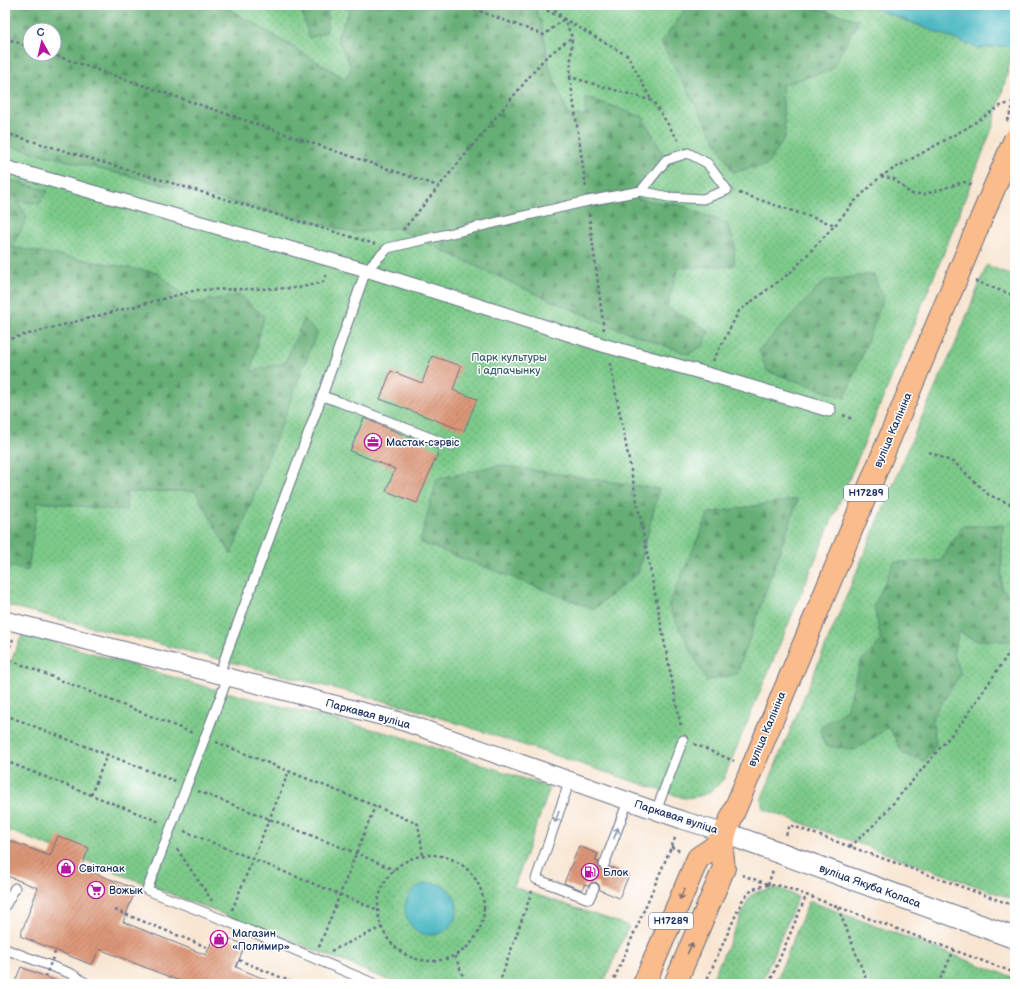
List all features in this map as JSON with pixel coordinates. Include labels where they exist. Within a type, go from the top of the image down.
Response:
[{"type":"main road","name":"вуліца Калініна","points":[[644,984],[698,858],[713,848],[724,833],[1015,139]]},
{"type":"main road","name":"вуліца Калініна","points":[[675,984],[724,868],[722,852],[724,833]]},
{"type":"street","points":[[5,166],[366,270],[606,346],[829,410]]},
{"type":"street","name":"Паркавая вуліца","points":[[5,620],[404,722],[656,811],[724,833]]},
{"type":"street","name":"вуліца Якуба Коласа","points":[[724,833],[1015,938]]},
{"type":"lane","points":[[375,984],[226,920],[147,890],[205,738],[224,676],[366,270],[388,248],[588,201],[641,190],[668,197],[703,199],[727,190],[707,163],[688,153],[666,160],[641,190]]},
{"type":"lane","points":[[322,396],[451,446]]},
{"type":"lane","points":[[656,811],[683,740]]},
{"type":"lane","points":[[570,780],[536,879],[589,899],[594,888]]},
{"type":"lane","points":[[604,865],[628,801]]},
{"type":"lane","points":[[5,906],[15,888]]},
{"type":"lane","points":[[5,949],[72,974],[87,984]]},
{"type":"path","points":[[463,5],[544,35],[564,19]]},
{"type":"path","points":[[536,5],[564,19],[628,56],[653,101],[688,153]]},
{"type":"path","points":[[550,5],[564,19],[572,37],[570,77],[588,201],[606,346],[677,705]]},
{"type":"path","points":[[5,133],[388,248],[544,59],[572,37]]},
{"type":"path","points":[[5,38],[22,44]]},
{"type":"path","points":[[62,58],[438,186]]},
{"type":"path","points":[[570,77],[653,101]]},
{"type":"path","points":[[707,374],[739,311],[791,272],[835,225],[854,202],[881,176],[965,129],[1002,105],[1015,102]]},
{"type":"path","points":[[881,176],[894,180],[911,194],[926,194],[964,182],[979,187]]},
{"type":"path","points":[[727,190],[835,225]]},
{"type":"path","points":[[5,340],[197,290],[298,288],[323,282],[334,261]]},
{"type":"path","points":[[981,284],[1015,296]]},
{"type":"path","points":[[929,452],[955,463],[989,495],[1015,506]]},
{"type":"path","points":[[850,847],[879,820],[963,722],[1015,644]]},
{"type":"path","points":[[5,658],[418,824],[423,855]]},
{"type":"path","points":[[91,795],[107,755]]},
{"type":"path","points":[[5,761],[253,858],[378,910]]},
{"type":"path","points":[[226,920],[289,771]]},
{"type":"path","points":[[315,959],[375,806]]},
{"type":"path","points":[[790,826],[1015,906]]},
{"type":"path","points":[[168,836],[226,920]]},
{"type":"path","points":[[612,984],[671,848]]},
{"type":"path","points":[[423,855],[448,858],[458,862],[475,878],[484,900],[481,927],[469,946],[455,956],[432,961],[407,956],[392,945],[382,926],[378,910],[383,885],[394,870],[407,861],[423,855]]},
{"type":"path","points":[[499,984],[536,879]]},
{"type":"path","points":[[704,984],[747,893],[756,887],[768,885],[782,886],[1015,973]]},
{"type":"path","points":[[768,984],[806,896]]},
{"type":"path","points":[[838,907],[868,984]]},
{"type":"path","points":[[115,910],[209,948]]},
{"type":"path","points":[[315,959],[382,926]]},
{"type":"path","points":[[45,977],[56,950]]},
{"type":"path","points":[[938,984],[954,950]]},
{"type":"path","points":[[455,956],[466,984]]},
{"type":"path","points":[[239,960],[297,984]]},
{"type":"green space","name":"Парк культуры і адпачынку","points":[[5,5],[866,5],[978,48],[1015,45],[993,126],[945,250],[723,780],[714,789],[706,794],[684,798],[408,707],[5,605]]},
{"type":"green space","points":[[5,5],[223,5],[346,79],[351,68],[337,37],[352,5],[533,5],[541,21],[550,68],[569,116],[585,115],[586,97],[643,117],[663,154],[639,181],[637,199],[681,205],[727,224],[735,244],[734,266],[678,268],[667,307],[709,331],[703,346],[688,354],[613,327],[511,283],[396,228],[355,233],[5,145]]},
{"type":"green space","points":[[300,5],[328,5],[327,32],[309,38]]},
{"type":"green space","points":[[688,5],[804,5],[859,20],[831,70],[782,85],[785,137],[767,165],[733,172],[661,43]]},
{"type":"green space","points":[[5,178],[48,191],[39,204],[18,201],[27,218],[12,247],[158,273],[192,303],[240,295],[264,316],[251,371],[285,363],[304,319],[317,332],[231,555],[195,491],[127,492],[126,511],[38,502],[28,571],[5,565]]},
{"type":"green space","points":[[987,265],[1015,277],[1015,900],[763,809],[761,800],[916,430],[955,345]]},
{"type":"green space","points":[[873,274],[884,298],[845,398],[767,371],[759,350],[824,281]]},
{"type":"green space","points":[[499,465],[659,489],[638,573],[594,609],[420,542],[437,479]]},
{"type":"green space","points":[[798,499],[737,674],[707,681],[668,606],[709,513]]},
{"type":"green space","points":[[1003,525],[1001,589],[1015,598],[1015,641],[974,640],[959,632],[953,654],[961,674],[932,717],[936,744],[925,761],[903,754],[889,727],[855,750],[825,746],[820,728],[846,710],[861,661],[881,641],[874,606],[894,562],[941,561],[962,526]]},
{"type":"green space","points":[[23,633],[210,688],[403,737],[550,788],[514,887],[629,926],[603,984],[397,984],[5,829],[5,675]]},
{"type":"green space","points":[[769,889],[781,889],[798,897],[761,984],[710,984],[750,896],[757,892]]},
{"type":"green space","points":[[809,901],[1015,978],[1015,984],[775,984]]},
{"type":"water","points":[[866,5],[1015,5],[1015,45],[978,48]]},
{"type":"water","points":[[431,883],[441,885],[449,891],[455,899],[457,909],[455,919],[449,927],[441,933],[431,935],[421,933],[413,927],[407,919],[405,909],[407,899],[413,891],[421,885]]},
{"type":"building","points":[[432,356],[461,366],[453,390],[477,399],[464,431],[380,399],[391,371],[422,383]]},
{"type":"building","points":[[364,418],[439,450],[417,503],[386,491],[395,469],[350,451]]},
{"type":"building","points":[[58,836],[89,848],[81,868],[136,889],[123,922],[206,955],[215,933],[245,945],[236,967],[276,984],[187,984],[99,949],[92,965],[20,936],[38,888],[5,875],[5,839],[50,856]]},
{"type":"building","points":[[579,846],[598,854],[595,861],[599,862],[598,866],[602,870],[605,871],[610,867],[629,875],[619,898],[600,890],[599,885],[596,882],[591,883],[589,886],[585,884],[582,890],[564,883]]},
{"type":"building","points":[[21,967],[61,983],[14,984]]},
{"type":"place","name":"Мастак-сэрвіс","points":[[373,442]]},
{"type":"place","name":"Світанак","points":[[66,868]]},
{"type":"place","name":"Блок","points":[[590,872]]},
{"type":"place","name":"Вожык","points":[[96,890]]},
{"type":"place","name":"Магазин «Полимир»","points":[[219,939]]}]
